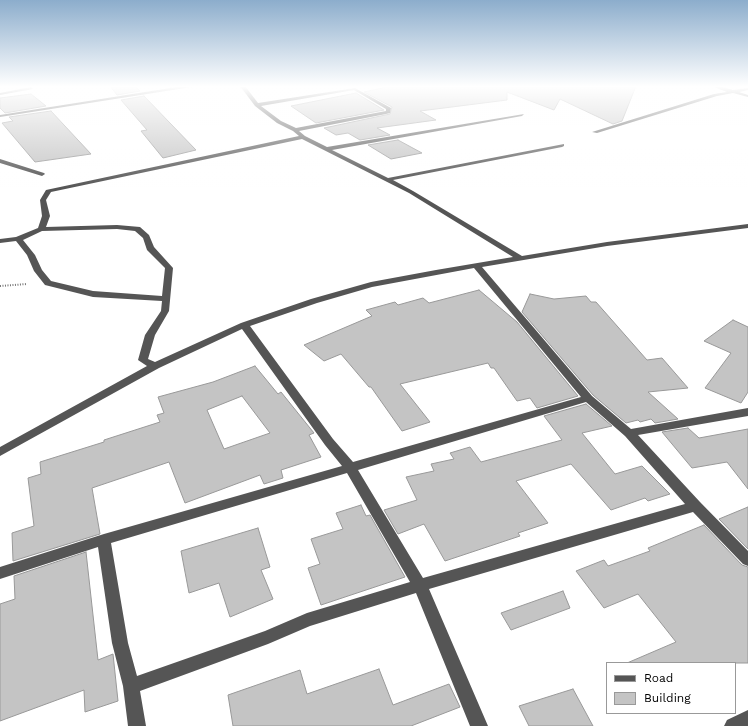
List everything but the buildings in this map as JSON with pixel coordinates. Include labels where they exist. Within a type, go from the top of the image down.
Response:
[{"type":"street","points":[[276,120],[295,130],[303,137],[411,192],[520,258]]},
{"type":"street","points":[[295,130],[347,120]]},
{"type":"street","points":[[326,148],[493,120]]},
{"type":"street","points":[[595,132],[635,120]]},
{"type":"street","points":[[42,229],[46,216],[43,200],[48,191],[63,186],[303,137]]},
{"type":"street","points":[[386,180],[562,145]]},
{"type":"street","points":[[0,160],[42,174]]},
{"type":"street","points":[[0,242],[18,239],[42,229],[117,226],[137,228],[146,237],[150,248],[169,268],[165,311],[150,335],[144,360],[155,366]]},
{"type":"street","points":[[0,452],[155,366],[244,325],[314,301],[371,285],[476,265],[607,244],[748,226]]},
{"type":"street","points":[[18,239],[31,255],[38,272],[48,283],[93,294],[166,299]]},
{"type":"street","points":[[476,265],[588,398],[629,433],[695,506],[748,560]]},
{"type":"street","points":[[244,325],[329,442],[350,467],[420,585],[479,726]]},
{"type":"street","points":[[0,573],[104,540],[588,398]]},
{"type":"street","points":[[629,433],[748,412]]},
{"type":"street","points":[[131,686],[268,637],[307,620],[420,585],[695,506]]},
{"type":"street","points":[[104,540],[120,643],[131,686],[137,726]]},
{"type":"street","points":[[733,726],[748,719]]},
{"type":"path","points":[[0,286],[48,283]]}]
